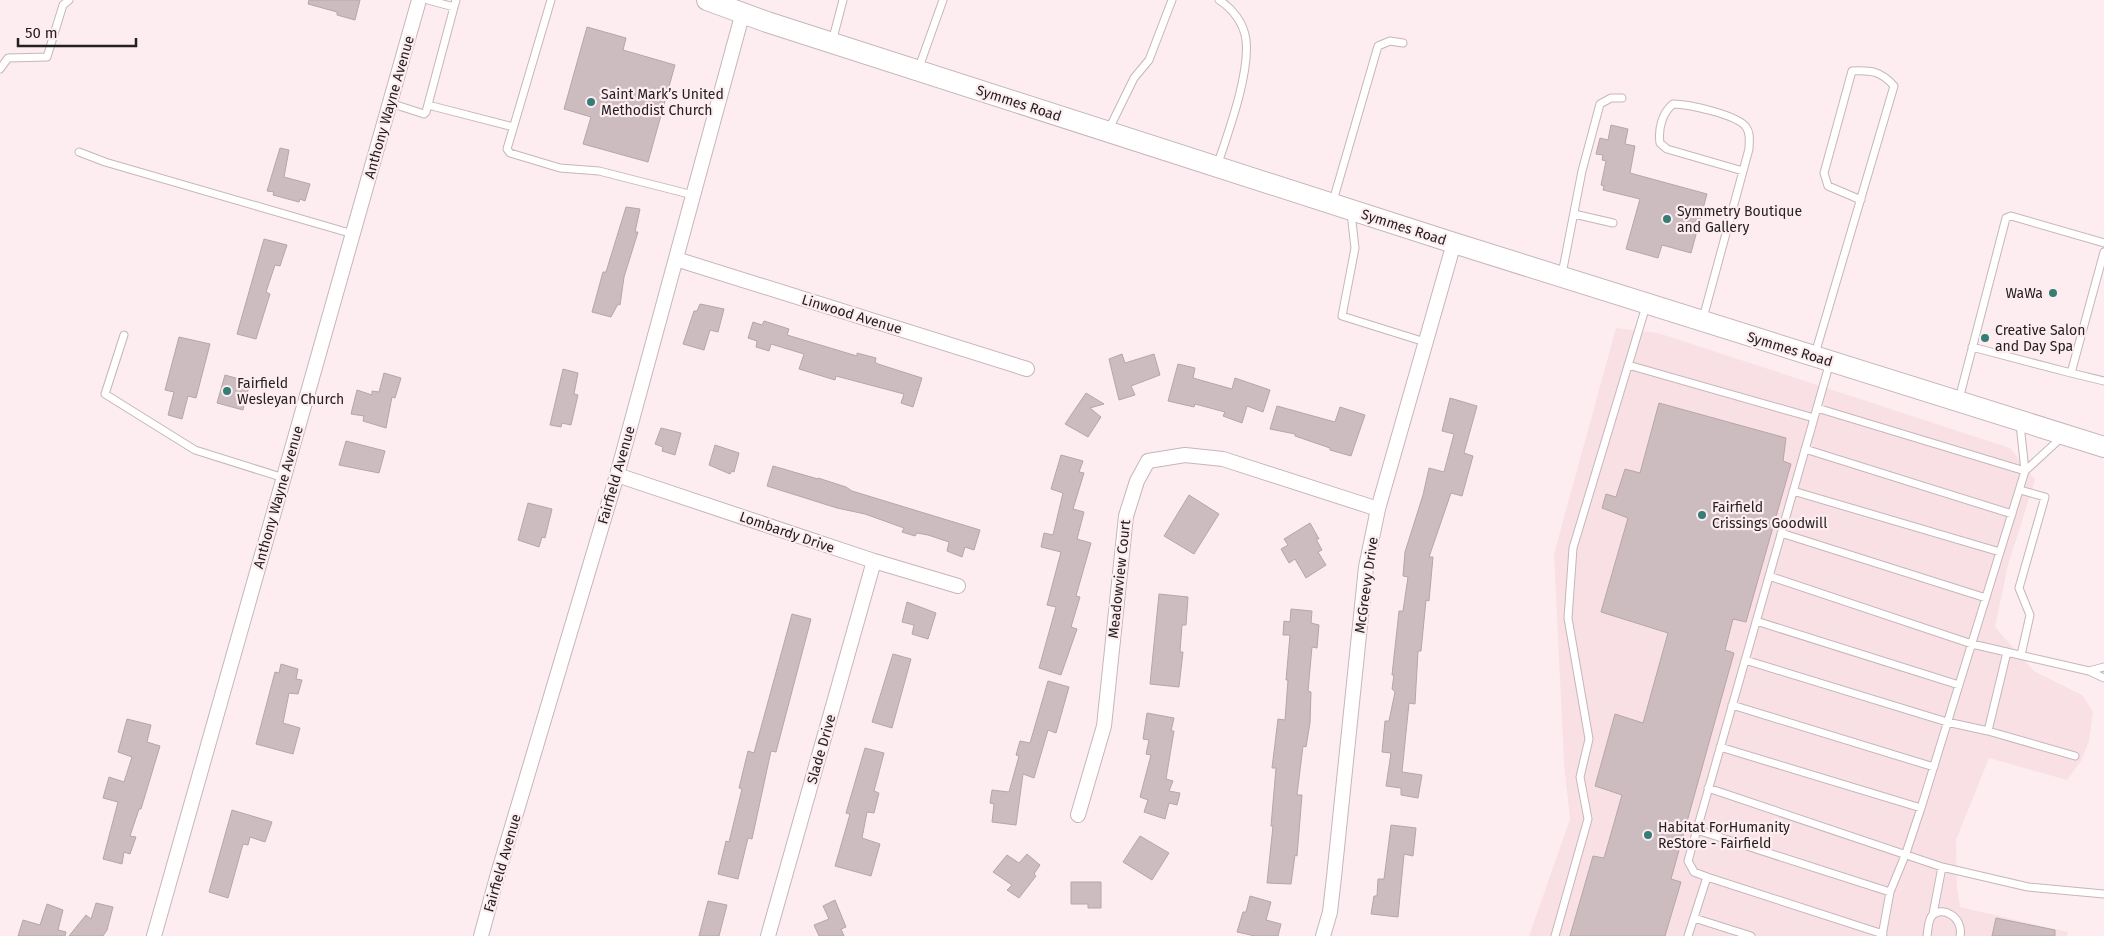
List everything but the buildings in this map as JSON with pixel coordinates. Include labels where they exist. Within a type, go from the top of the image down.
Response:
[{"type":"main road","name":"Symmes Road","points":[[707,0],[767,22],[1341,207],[2104,447]]},
{"type":"street","name":"Anthony Wayne Avenue","points":[[154,936],[419,0]]},
{"type":"street","name":"Fairfield Avenue","points":[[482,936],[497,877],[617,475],[743,12]]},
{"type":"street","name":"McGreevy Drive","points":[[1323,936],[1330,912],[1366,567],[1378,509],[1454,243]]},
{"type":"street","name":"Linwood Avenue","points":[[676,259],[1027,369]]},
{"type":"street","name":"Meadowview Court","points":[[1078,815],[1104,726],[1126,516],[1137,481],[1148,461],[1185,456],[1223,458],[1378,509]]},
{"type":"street","name":"Lombardy Drive","points":[[617,475],[874,561],[958,586]]},
{"type":"street","name":"Slade Drive","points":[[768,936],[874,561]]},
{"type":"lane","points":[[0,69],[8,58],[47,57],[63,5],[69,0]]},
{"type":"lane","points":[[390,104],[424,114],[428,105],[455,4],[428,0]]},
{"type":"lane","points":[[551,0],[507,149],[510,153],[560,168],[599,171],[693,195]]},
{"type":"lane","points":[[832,43],[844,0]]},
{"type":"lane","points":[[918,70],[943,0]]},
{"type":"lane","points":[[1108,132],[1134,78],[1149,60],[1172,0]]},
{"type":"lane","points":[[1217,167],[1236,104],[1246,62],[1246,38],[1238,18],[1219,0]]},
{"type":"lane","points":[[1403,43],[1390,40],[1378,46],[1341,207],[1355,248],[1342,316],[1426,342]]},
{"type":"lane","points":[[1861,200],[1828,186],[1824,173],[1852,71],[1869,70],[1886,77],[1894,86],[1861,200],[1822,359],[1817,408],[1688,860],[1694,872],[1883,935],[1890,892],[1906,853],[1934,767],[2020,490],[2025,471],[2020,421]]},
{"type":"lane","points":[[1562,277],[1590,137],[1600,104],[1611,98],[1622,98]]},
{"type":"lane","points":[[1703,321],[1749,149],[1750,133],[1745,124],[1735,118],[1683,104],[1673,104],[1666,110],[1659,134],[1660,143],[1667,149],[1743,171]]},
{"type":"lane","points":[[428,105],[513,128]]},
{"type":"lane","points":[[79,152],[353,234]]},
{"type":"lane","points":[[1574,214],[1612,223]]},
{"type":"lane","points":[[1958,402],[2006,218],[2011,216],[2104,242]]},
{"type":"lane","points":[[2071,372],[2104,252]]},
{"type":"lane","points":[[1555,936],[1588,819],[1580,777],[1589,739],[1568,618],[1573,548],[1647,304]]},
{"type":"lane","points":[[124,335],[105,394],[195,450],[284,478]]},
{"type":"lane","points":[[1972,347],[2104,381]]},
{"type":"lane","points":[[1628,365],[1814,418]]},
{"type":"lane","points":[[1817,408],[2025,471]]},
{"type":"lane","points":[[2025,471],[2064,435]]},
{"type":"lane","points":[[1805,449],[2012,514]]},
{"type":"lane","points":[[2020,490],[2045,497],[2019,588],[2030,615],[2021,655]]},
{"type":"lane","points":[[1793,491],[2000,552]]},
{"type":"lane","points":[[1781,533],[1986,598]]},
{"type":"lane","points":[[1769,576],[1972,644],[2089,671],[2104,678]]},
{"type":"lane","points":[[1756,621],[1959,685]]},
{"type":"lane","points":[[1988,731],[2007,652]]},
{"type":"lane","points":[[1745,660],[1947,722],[1988,731],[2075,756]]},
{"type":"lane","points":[[2089,671],[2104,667]]},
{"type":"lane","points":[[1732,705],[1934,767]]},
{"type":"lane","points":[[1720,747],[1920,808]]},
{"type":"lane","points":[[1708,788],[1906,853],[1942,867],[2028,887],[2104,894]]},
{"type":"lane","points":[[1696,830],[1890,892]]},
{"type":"lane","points":[[1927,936],[1930,919],[1934,914],[1942,867]]},
{"type":"lane","points":[[1688,936],[1707,877]]},
{"type":"lane","points":[[1934,914],[1940,912],[1956,916],[1960,922],[1960,936]]},
{"type":"lane","points":[[1694,918],[1752,936]]},
{"type":"shaded area","points":[[1616,328],[1658,333],[2010,448],[2035,480],[2008,565],[1995,627],[2034,671],[2082,695],[2093,712],[2089,741],[2081,761],[2067,780],[1989,758],[1956,840],[1957,887],[1960,907],[2068,932],[2067,936],[1529,936],[1570,819],[1564,763],[1554,554]]},
{"type":"place","name":"Saint Mark’s United Methodist Church","points":[[591,102]]},
{"type":"place","name":"Symmetry Boutique and Gallery","points":[[1667,219]]},
{"type":"place","name":"WaWa","points":[[2053,293]]},
{"type":"place","name":"Creative Salon and Day Spa","points":[[1985,338]]},
{"type":"place","name":"Fairfield Wesleyan Church","points":[[227,391]]},
{"type":"place","name":"Fairfield Crissings Goodwill","points":[[1702,515]]},
{"type":"place","name":"Habitat ForHumanity ReStore - Fairfield","points":[[1648,835]]}]
